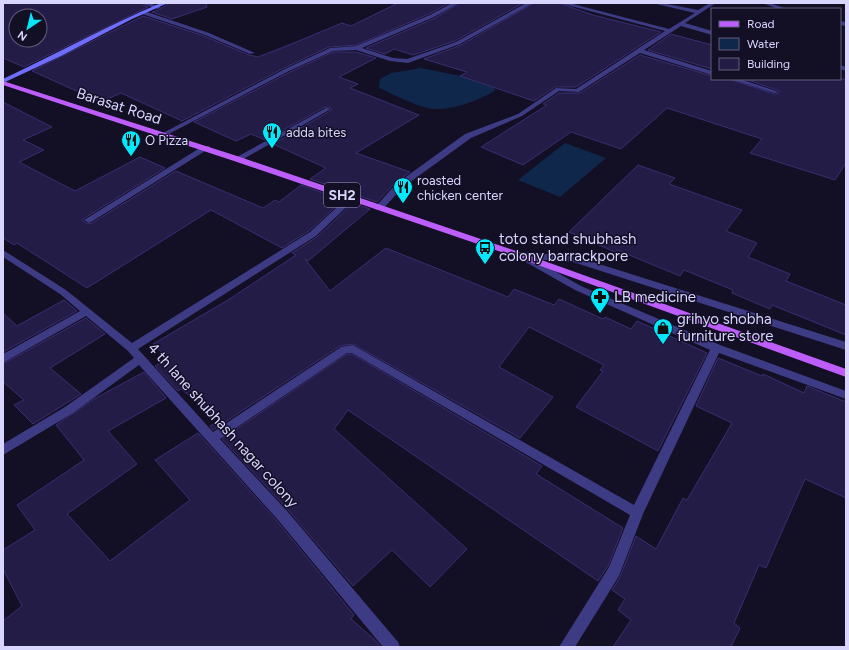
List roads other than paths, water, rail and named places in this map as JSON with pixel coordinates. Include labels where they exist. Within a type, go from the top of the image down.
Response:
[{"type":"main road","name":"Barasat Road","points":[[3,82],[206,148],[519,255],[846,373]]},
{"type":"street","points":[[143,3],[158,7]]},
{"type":"street","points":[[3,82],[130,18],[165,3]]},
{"type":"street","points":[[163,135],[287,70],[332,49],[357,48],[432,16],[456,3]]},
{"type":"street","points":[[357,48],[392,60],[408,61],[458,43],[530,3]]},
{"type":"street","points":[[563,3],[670,31]]},
{"type":"street","points":[[655,3],[699,12]]},
{"type":"street","points":[[379,208],[399,186],[468,136],[520,115],[558,89],[578,91],[713,3]]},
{"type":"street","points":[[765,3],[781,8]]},
{"type":"street","points":[[144,13],[207,34],[252,53]]},
{"type":"street","points":[[681,24],[711,32]]},
{"type":"street","points":[[640,51],[711,73]]},
{"type":"street","points":[[735,80],[776,92]]},
{"type":"street","points":[[237,159],[328,109]]},
{"type":"street","points":[[88,220],[206,148]]},
{"type":"street","points":[[132,348],[313,234],[352,198]]},
{"type":"street","name":"4 th lane shubhash nagar colony","points":[[3,253],[88,311],[132,348],[140,360],[283,516],[393,647]]},
{"type":"street","points":[[519,255],[574,259],[846,346]]},
{"type":"street","points":[[519,255],[578,288],[716,348],[846,395]]},
{"type":"street","points":[[3,359],[88,311]]},
{"type":"street","points":[[213,438],[345,350],[353,348],[637,513]]},
{"type":"street","points":[[566,647],[614,571],[637,513],[716,348]]},
{"type":"street","points":[[3,450],[69,410],[140,360]]},
{"type":"water","points":[[421,68],[491,82],[495,91],[468,103],[454,107],[433,109],[409,102],[379,88],[380,79],[391,73]]},
{"type":"water","points":[[565,143],[606,158],[560,197],[518,180]]},
{"type":"place","name":"adda bites","points":[[272,149]]},
{"type":"place","name":"O Pizza","points":[[131,157]]},
{"type":"place","name":"roasted chicken center","points":[[403,204]]},
{"type":"place","name":"toto stand shubhash colony barrackpore","points":[[485,265]]},
{"type":"place","name":"LB medicine","points":[[600,314]]},
{"type":"place","name":"grihyo shobha furniture store","points":[[663,345]]}]
